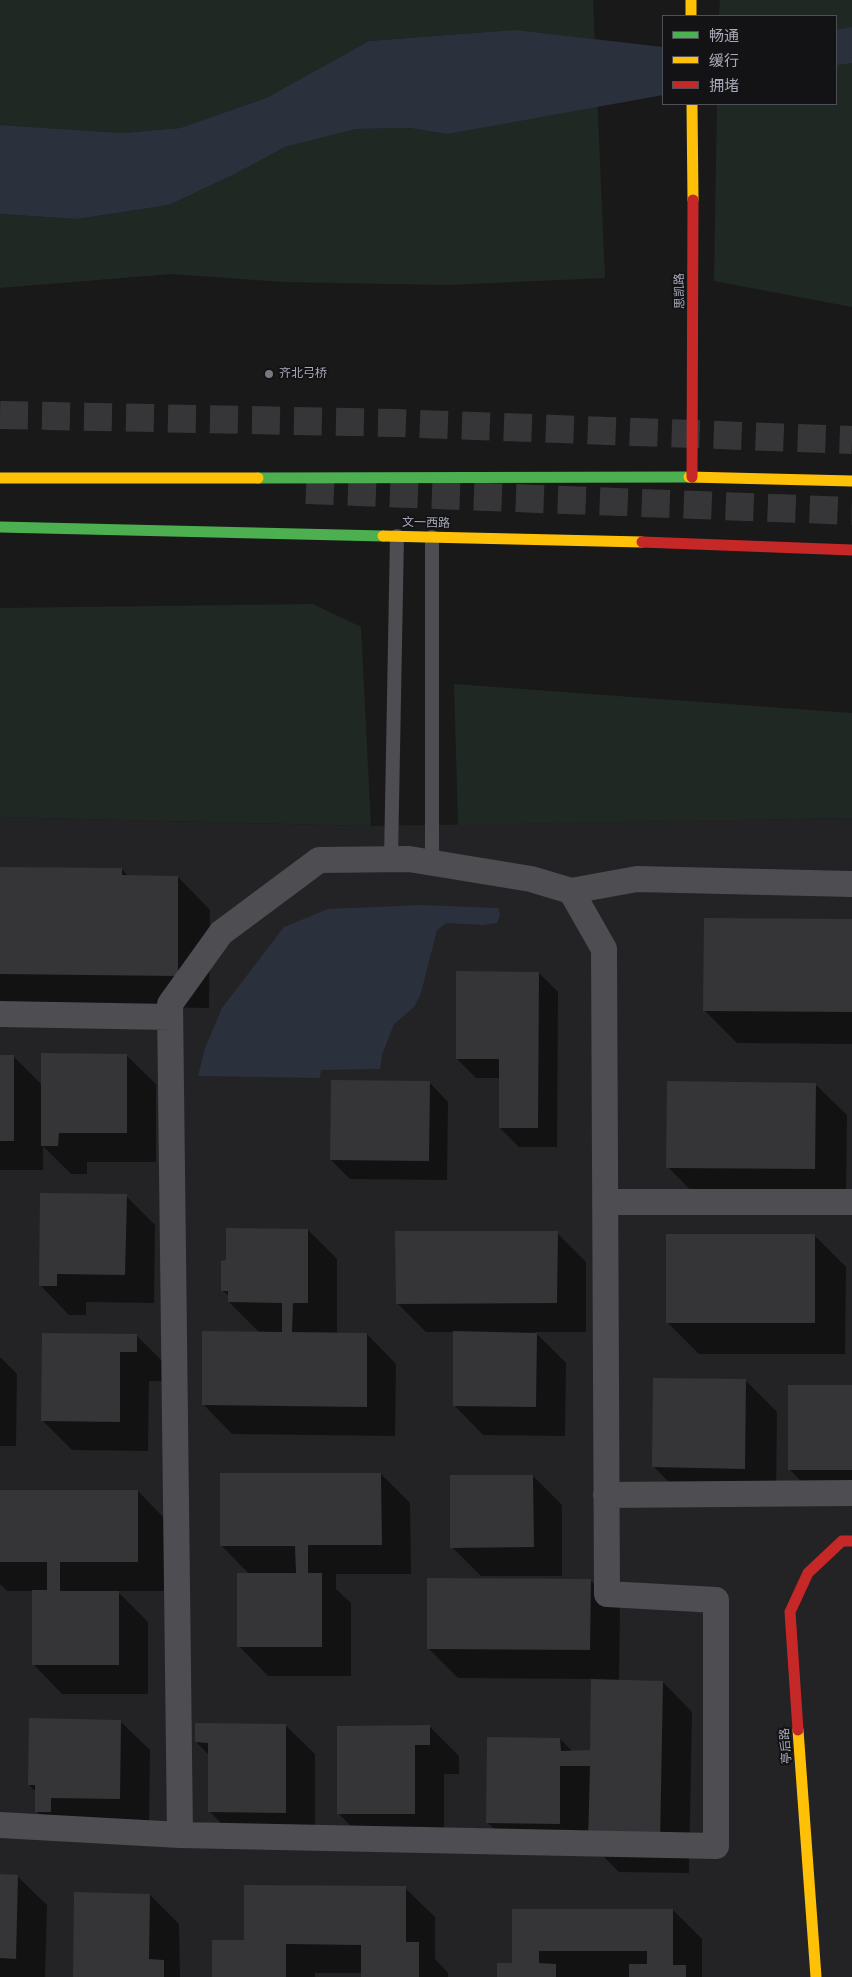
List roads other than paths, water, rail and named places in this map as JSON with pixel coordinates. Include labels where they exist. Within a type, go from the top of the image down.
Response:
[{"type":"main road","points":[[691,0],[691,15]]},
{"type":"main road","name":"思凯路","points":[[692,105],[694,308],[692,477]]},
{"type":"main road","points":[[0,478],[692,477],[852,481]]},
{"type":"main road","name":"文一西路","points":[[0,527],[683,543],[852,550]]},
{"type":"main road","name":"亭后路","points":[[816,1977],[790,1612],[808,1573],[842,1541],[852,1541]]},
{"type":"street","points":[[180,1835],[170,1004],[221,933],[319,860],[391,859],[432,863],[531,879],[571,891],[637,879],[852,884]]},
{"type":"street","points":[[0,1825],[180,1835],[716,1846],[716,1600],[607,1594],[604,949],[571,891]]},
{"type":"street","points":[[0,1014],[170,1017]]},
{"type":"street","points":[[605,1202],[852,1202]]},
{"type":"street","points":[[606,1495],[852,1493]]},
{"type":"lane","points":[[391,859],[397,536]]},
{"type":"lane","points":[[432,537],[432,863]]},
{"type":"tunnel","points":[[0,415],[396,423],[852,440]]},
{"type":"tunnel","points":[[306,490],[852,511]]},
{"type":"place","name":"齐北弓桥","points":[[269,374]]}]
